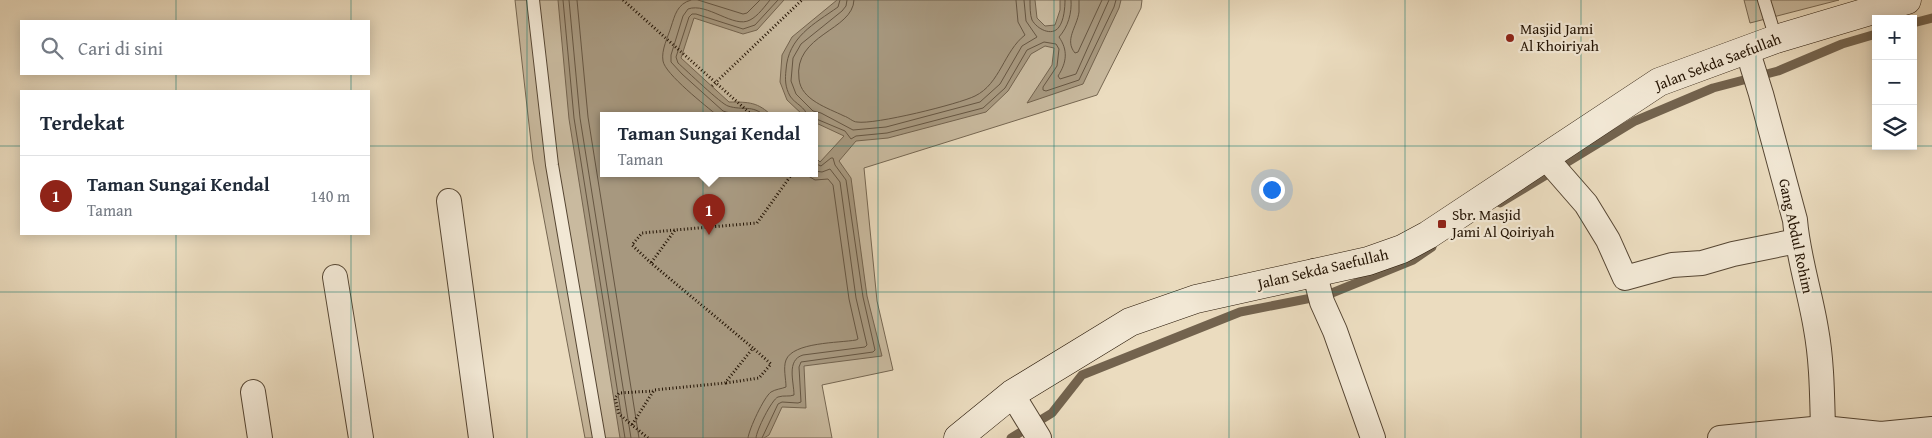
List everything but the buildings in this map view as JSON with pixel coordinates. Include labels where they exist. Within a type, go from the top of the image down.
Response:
[{"type":"street","name":"Jalan Sekda Saefullah","points":[[958,438],[1012,394],[1130,322],[1196,299],[1317,285],[1368,261],[1402,249],[1552,166],[1659,82],[1749,58],[1776,39],[1907,0]]},
{"type":"street","name":"Gang Abdul Rohim","points":[[1749,58],[1761,94],[1795,220],[1796,241],[1816,330],[1822,386],[1823,428]]},
{"type":"street","points":[[1552,166],[1590,212],[1608,240],[1625,278],[1672,265],[1702,263],[1733,254],[1796,241]]},
{"type":"street","points":[[449,201],[482,438]]},
{"type":"street","points":[[335,277],[361,438]]},
{"type":"street","points":[[1317,285],[1373,438]]},
{"type":"street","points":[[253,392],[260,438]]},
{"type":"street","points":[[1012,394],[1033,428]]},
{"type":"street","points":[[1720,438],[1823,428],[1881,434],[1932,429]]},
{"type":"lane","points":[[533,0],[552,165],[599,438]]},
{"type":"lane","points":[[1764,0],[1776,39]]},
{"type":"path","points":[[623,0],[748,112]]},
{"type":"path","points":[[712,86],[802,0]]},
{"type":"path","points":[[648,438],[619,414],[615,398],[619,393],[760,378],[771,364],[632,245],[642,233],[757,223],[790,177]]},
{"type":"path","points":[[651,262],[674,230]]},
{"type":"path","points":[[725,383],[753,348]]},
{"type":"path","points":[[632,425],[654,390]]},
{"type":"shaded area","points":[[515,0],[1142,0],[1141,8],[1097,95],[864,168],[877,301],[893,370],[822,385],[832,438],[585,438],[533,160]]},
{"type":"shaded area","points":[[1744,0],[1839,0],[1750,23]]},
{"type":"water","points":[[558,0],[784,0],[757,30],[743,34],[694,18],[681,58],[729,102],[758,105],[767,112],[600,112],[600,177],[818,177],[818,160],[820,162],[844,136],[818,124],[818,112],[800,112],[787,100],[780,82],[782,55],[792,37],[837,0],[1035,0],[1037,18],[1045,26],[1055,25],[1060,10],[1060,0],[1121,0],[1083,84],[1027,103],[1052,65],[1054,48],[1045,46],[1031,54],[1008,91],[986,112],[888,138],[856,141],[839,161],[851,178],[867,296],[882,356],[804,366],[806,408],[782,407],[769,435],[764,438],[620,438],[569,119]]},
{"type":"waterway","points":[[1917,22],[1932,18]]},
{"type":"waterway","points":[[1500,203],[1635,121],[1713,88],[1778,71],[1842,44],[1872,35]]},
{"type":"waterway","points":[[1011,438],[1052,413],[1082,375],[1240,312],[1327,295],[1413,260],[1432,247]]},
{"type":"place","name":"Masjid Jami Al Khoiriyah","points":[[1510,38]]},
{"type":"place","name":"Sbr. Masjid Jami Al Qoiriyah","points":[[1442,224]]},
{"type":"place","name":"Taman Sungai Kendal","points":[[709,235]]}]
